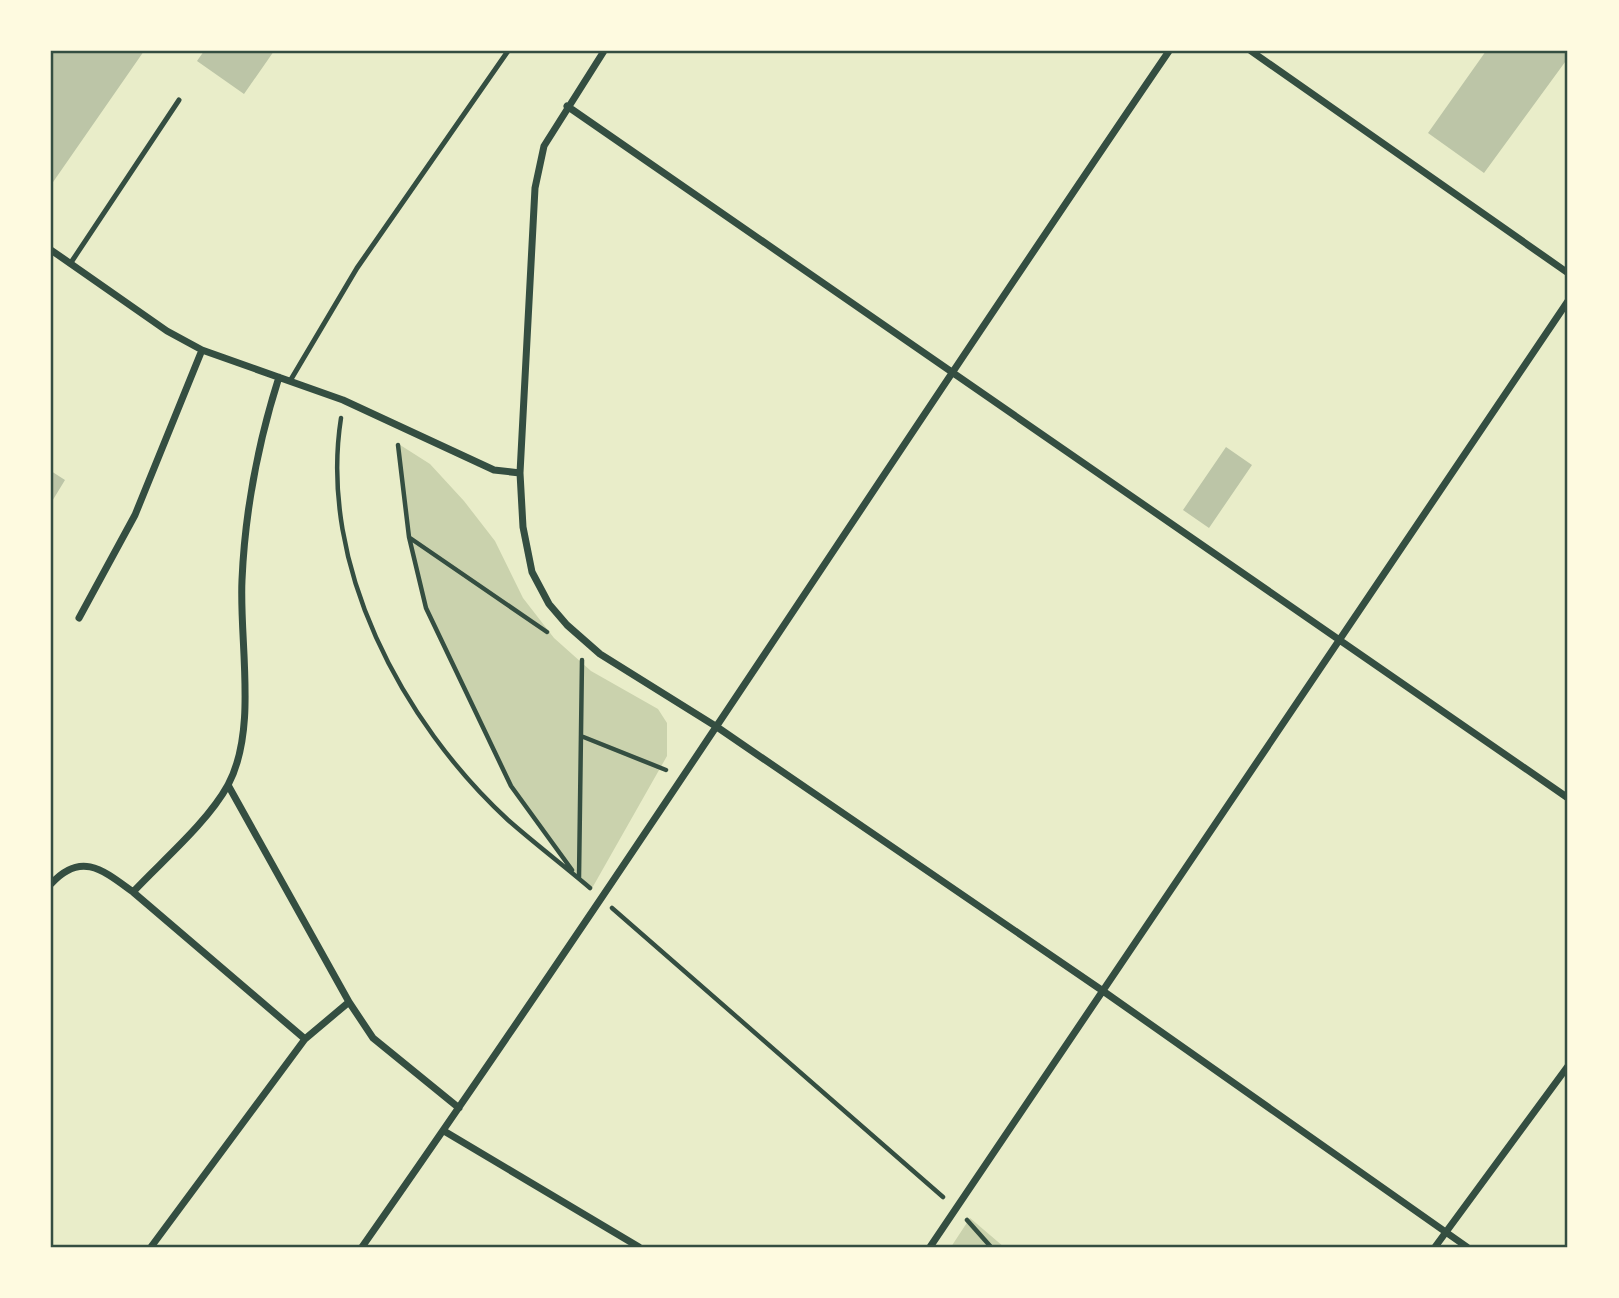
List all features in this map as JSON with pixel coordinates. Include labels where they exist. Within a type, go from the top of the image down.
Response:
[{"type":"street","points":[[604,51],[567,106],[544,146],[538,165],[520,473],[523,527],[532,572],[549,604],[584,642],[717,727],[1103,991],[1467,1247]]},
{"type":"street","points":[[362,1247],[603,899],[950,372],[1170,51]]},
{"type":"street","points":[[1251,51],[1568,273]]},
{"type":"street","points":[[567,106],[1568,797]]},
{"type":"street","points":[[51,250],[167,331],[202,349],[343,400],[395,422],[472,462],[494,470],[520,473]]},
{"type":"street","points":[[930,1247],[1568,301]]},
{"type":"street","points":[[79,618],[135,515],[202,349]]},
{"type":"street","points":[[133,892],[212,807],[228,785],[238,760],[243,732],[242,591],[247,517],[262,430],[279,377]]},
{"type":"street","points":[[228,785],[349,1002],[373,1038],[458,1108]]},
{"type":"street","points":[[51,884],[61,872],[87,865],[103,870],[133,892],[305,1039]]},
{"type":"street","points":[[151,1247],[305,1039],[349,1002]]},
{"type":"street","points":[[1435,1247],[1568,1066]]},
{"type":"street","points":[[444,1130],[639,1247]]},
{"type":"lane","points":[[290,381],[357,268],[508,51]]},
{"type":"lane","points":[[71,264],[179,100]]},
{"type":"path","points":[[343,400],[336,447],[337,494],[345,550],[361,606],[393,669],[438,741],[507,818],[957,1209],[991,1247]]},
{"type":"path","points":[[395,422],[409,537],[426,608],[511,786],[579,879]]},
{"type":"path","points":[[409,537],[550,634]]},
{"type":"path","points":[[579,879],[584,642]]},
{"type":"path","points":[[581,736],[683,777]]},
{"type":"green space","points":[[397,443],[430,464],[464,501],[495,541],[523,598],[554,638],[591,671],[658,709],[667,723],[667,756],[591,890],[579,879],[511,786],[426,608],[409,537]]},
{"type":"green space","points":[[970,1218],[1004,1247],[951,1247]]},
{"type":"building","points":[[51,51],[144,51],[51,185]]},
{"type":"building","points":[[204,51],[274,51],[244,94],[197,61]]},
{"type":"building","points":[[1486,51],[1568,51],[1568,58],[1484,173],[1428,133]]},
{"type":"building","points":[[1226,447],[1252,465],[1209,528],[1183,510]]},
{"type":"building","points":[[51,471],[65,480],[51,503]]}]
